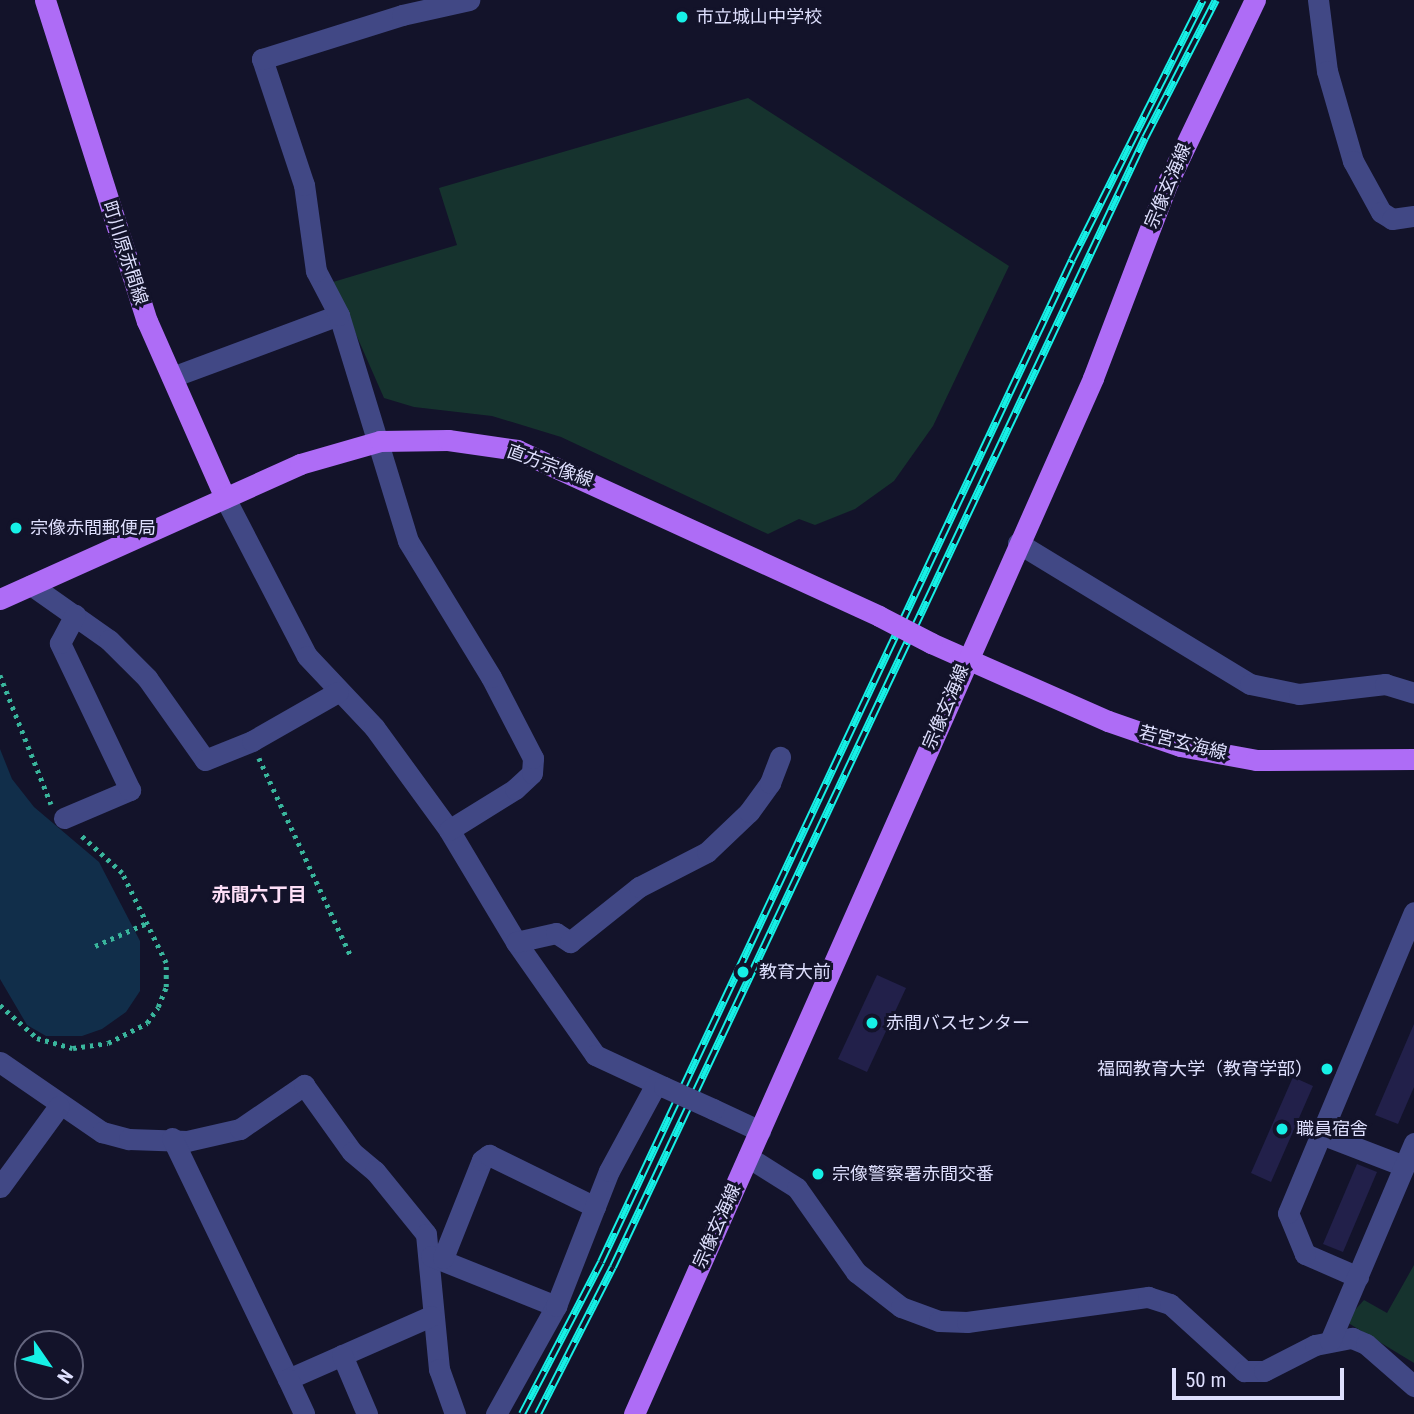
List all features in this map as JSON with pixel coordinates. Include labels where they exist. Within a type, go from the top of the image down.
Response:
[{"type":"main road","name":"町川原赤間線","points":[[45,0],[147,321],[225,498]]},
{"type":"main road","name":"宗像玄海線","points":[[634,1414],[1093,378],[1168,182],[1255,0]]},
{"type":"main road","name":"直方宗像線","points":[[0,599],[300,464],[380,441],[448,440],[517,450],[879,616],[966,661]]},
{"type":"main road","name":"若宮玄海線","points":[[966,661],[1108,722],[1180,746],[1256,760],[1414,758]]},
{"type":"street","points":[[449,830],[515,789],[532,773],[533,758],[491,677],[408,541],[380,441],[339,315],[316,271],[304,185],[262,59],[399,7],[469,0]]},
{"type":"street","points":[[1318,0],[1327,71],[1353,161],[1381,212],[1392,219],[1414,216]]},
{"type":"street","points":[[172,377],[339,315]]},
{"type":"street","points":[[225,498],[307,656],[338,692],[374,727],[449,830],[516,942],[595,1055],[760,1131]]},
{"type":"street","points":[[1018,543],[1250,684],[1298,694],[1385,684],[1414,694]]},
{"type":"street","points":[[31,585],[109,640],[147,678],[205,760],[252,741],[338,692]]},
{"type":"street","points":[[64,818],[130,790],[60,643],[75,615]]},
{"type":"street","points":[[516,942],[556,933],[570,942],[639,887],[707,852],[749,812],[770,783],[780,757]]},
{"type":"street","points":[[1358,1277],[1305,1254],[1287,1213],[1414,912]]},
{"type":"street","points":[[0,1062],[59,1106],[102,1132],[129,1139],[172,1138],[187,1141],[240,1129],[304,1085],[352,1152],[375,1171],[426,1234],[437,1257],[556,1306]]},
{"type":"street","points":[[496,1414],[556,1306],[595,1207],[660,1086]]},
{"type":"street","points":[[0,1187],[59,1106]]},
{"type":"street","points":[[1321,1134],[1404,1166]]},
{"type":"street","points":[[172,1138],[304,1414]]},
{"type":"street","points":[[1330,1341],[1414,1143]]},
{"type":"street","points":[[455,1414],[439,1369],[431,1316],[437,1257],[482,1160],[489,1155],[595,1207]]},
{"type":"street","points":[[748,1157],[797,1188],[856,1272],[901,1307],[939,1321],[967,1322],[1148,1297],[1170,1304],[1244,1371],[1264,1371],[1330,1341],[1352,1338],[1366,1344],[1414,1385]]},
{"type":"street","points":[[288,1379],[431,1316]]},
{"type":"street","points":[[342,1355],[367,1414]]},
{"type":"path","points":[[0,676],[27,736],[44,797],[122,873],[166,963],[166,987],[147,1023],[108,1043],[74,1048],[37,1038],[0,1004]]},
{"type":"path","points":[[252,741],[351,956]]},
{"type":"path","points":[[95,946],[147,923]]},
{"type":"green space","points":[[748,98],[1009,266],[933,426],[894,481],[855,509],[815,525],[799,519],[768,534],[561,437],[492,416],[414,407],[384,398],[333,282],[457,245],[439,188]]},
{"type":"green space","points":[[1414,1265],[1414,1363],[1345,1321],[1364,1300],[1387,1313]]},
{"type":"water","points":[[0,749],[12,779],[34,807],[99,862],[140,941],[140,991],[126,1012],[102,1029],[82,1036],[46,1036],[27,1025],[0,979]]},
{"type":"building","name":"赤間バスセンター","points":[[877,975],[906,988],[867,1072],[838,1059]]},
{"type":"building","name":"職員宿舎","points":[[1414,1024],[1414,1087],[1398,1124],[1375,1115]]},
{"type":"building","name":"職員宿舎","points":[[1293,1077],[1313,1086],[1271,1182],[1251,1173]]},
{"type":"building","name":"職員宿舎","points":[[1357,1164],[1377,1172],[1343,1252],[1323,1244]]},
{"type":"railway","points":[[522,1414],[601,1262],[1072,260],[1203,0]]},
{"type":"railway","points":[[538,1414],[613,1267],[1145,138],[1216,0]]},
{"type":"place","name":"市立城山中学校","points":[[682,17]]},
{"type":"place","name":"宗像赤間郵便局","points":[[16,528]]},
{"type":"place","name":"教育大前","points":[[743,972]]},
{"type":"place","name":"赤間バスセンター","points":[[872,1023]]},
{"type":"place","name":"福岡教育大学（教育学部）","points":[[1327,1069]]},
{"type":"place","name":"職員宿舎","points":[[1282,1129]]},
{"type":"place","name":"宗像警察署赤間交番","points":[[818,1174]]},
{"type":"district","name":"赤間六丁目","points":[[259,895]]}]
